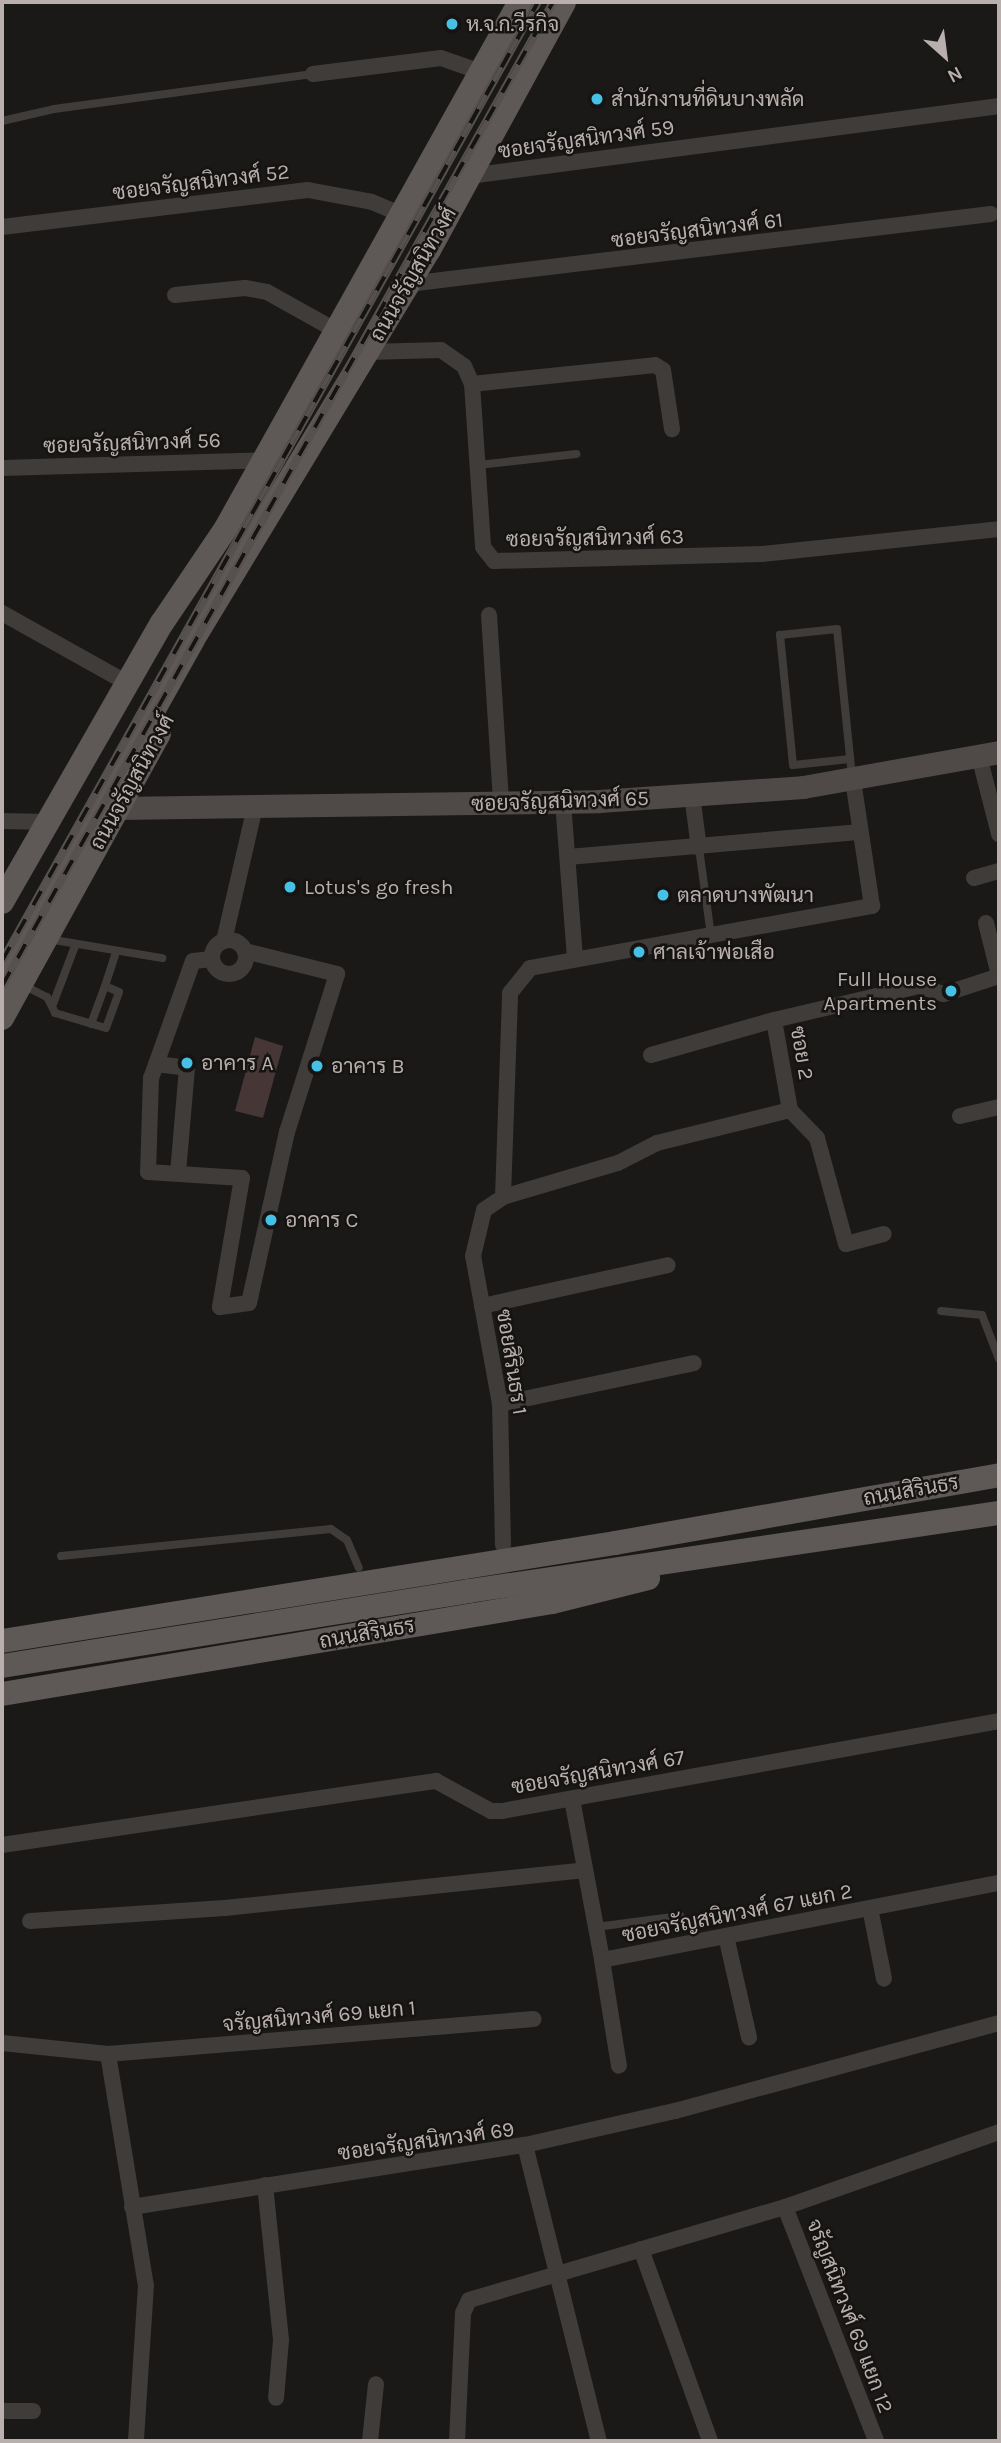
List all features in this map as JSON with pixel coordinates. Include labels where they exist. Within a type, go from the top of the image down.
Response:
[{"type":"main road","name":"ถนนจรัญสนิทวงศ์","points":[[2,902],[127,683],[226,528],[520,2]]},
{"type":"main road","name":"ถนนจรัญสนิทวงศ์","points":[[2,1017],[11,982],[192,641],[408,284],[564,2]]},
{"type":"main road","name":"ถนนจรัญสนิทวงศ์","points":[[2,949],[179,634],[226,528]]},
{"type":"main road","name":"ถนนจรัญสนิทวงศ์","points":[[11,982],[46,938],[208,646],[254,542]]},
{"type":"main road","name":"ถนนสิรินธร","points":[[2,1666],[468,1579],[698,1527],[999,1475]]},
{"type":"main road","name":"ถนนสิรินธร","points":[[2,1641],[468,1579],[729,1555],[999,1515]]},
{"type":"main road","name":"ถนนสิรินธร","points":[[2,1625],[503,1545],[628,1528],[698,1527]]},
{"type":"main road","name":"ถนนสิรินธร","points":[[2,1694],[552,1602],[729,1555]]},
{"type":"street","points":[[313,74],[441,58],[481,72]]},
{"type":"street","name":"ซอยจรัญสนิทวงศ์ 59","points":[[469,176],[999,106]]},
{"type":"street","name":"ซอยจรัญสนิทวงศ์ 52","points":[[2,228],[309,190],[372,202],[403,215]]},
{"type":"street","name":"ซอยจรัญสนิทวงศ์ 61","points":[[408,284],[992,215]]},
{"type":"street","points":[[175,295],[245,288],[267,292],[337,331]]},
{"type":"street","name":"ซอยจรัญสนิทวงศ์ 63","points":[[368,352],[441,350],[456,357],[472,384],[483,547],[494,561],[762,554],[999,529]]},
{"type":"street","points":[[472,384],[661,366],[672,429]]},
{"type":"street","name":"ซอยจรัญสนิทวงศ์ 56","points":[[2,468],[264,460]]},
{"type":"street","points":[[2,612],[127,683]]},
{"type":"street","points":[[489,615],[501,803]]},
{"type":"street","points":[[989,754],[999,834]]},
{"type":"street","name":"ซอยจรัญสนิทวงศ์ 65","points":[[118,808],[563,802],[692,795],[794,776],[989,754]]},
{"type":"street","points":[[503,1197],[510,993],[530,968],[872,906],[858,832],[851,770]]},
{"type":"street","points":[[692,795],[699,848]]},
{"type":"street","points":[[563,802],[575,958]]},
{"type":"street","points":[[224,941],[255,807]]},
{"type":"street","points":[[2,821],[47,822]]},
{"type":"street","points":[[568,857],[699,848],[858,832]]},
{"type":"street","points":[[974,878],[999,871]]},
{"type":"street","points":[[986,923],[999,976]]},
{"type":"street","points":[[212,958],[192,961],[151,1078],[148,1172],[242,1178],[220,1307],[249,1303],[287,1132],[337,974],[245,951],[234,941],[224,941],[215,947],[212,958],[216,969],[233,973],[242,967],[245,951]]},
{"type":"street","name":"ซอย 2","points":[[503,1197],[618,1163],[657,1143],[790,1110],[774,1020],[919,986],[944,994],[999,976]]},
{"type":"street","points":[[651,1055],[774,1020]]},
{"type":"street","points":[[156,1064],[187,1068],[178,1174]]},
{"type":"street","points":[[960,1116],[999,1107]]},
{"type":"street","points":[[790,1110],[817,1138],[846,1244],[884,1234]]},
{"type":"street","name":"ซอยสิรินธร 1","points":[[503,1197],[484,1210],[473,1256],[500,1404],[503,1545]]},
{"type":"street","points":[[482,1306],[668,1265]]},
{"type":"street","points":[[500,1404],[694,1363]]},
{"type":"street","name":"ซอยจรัญสนิทวงศ์ 67","points":[[2,1845],[436,1782],[491,1811],[572,1799],[999,1721]]},
{"type":"street","name":"ซอยจรัญสนิทวงศ์ 67 แยก 2","points":[[572,1799],[603,1960],[999,1883]]},
{"type":"street","points":[[30,1922],[225,1908],[585,1870]]},
{"type":"street","points":[[870,1908],[884,1979]]},
{"type":"street","points":[[726,1936],[749,2037]]},
{"type":"street","points":[[603,1960],[619,2066]]},
{"type":"street","name":"จรัญสนิทวงศ์ 69 แยก 1","points":[[108,2054],[534,2020]]},
{"type":"street","points":[[525,2145],[676,2111],[999,2023]]},
{"type":"street","points":[[2,2043],[108,2054],[147,2305],[136,2441]]},
{"type":"street","points":[[457,2441],[465,2303],[557,2272],[785,2207],[999,2132]]},
{"type":"street","name":"ซอยจรัญสนิทวงศ์ 69","points":[[132,2207],[525,2145],[599,2441]]},
{"type":"street","points":[[265,2185],[281,2340],[275,2398]]},
{"type":"street","name":"จรัญสนิทวงศ์ 69 แยก 12","points":[[785,2207],[876,2441]]},
{"type":"street","points":[[641,2249],[710,2441]]},
{"type":"street","points":[[370,2441],[376,2384]]},
{"type":"street","points":[[2,2411],[33,2411]]},
{"type":"lane","points":[[2,121],[54,109],[313,74]]},
{"type":"lane","points":[[478,466],[576,454]]},
{"type":"lane","points":[[794,776],[780,635],[836,629],[851,770]]},
{"type":"lane","points":[[699,848],[712,937]]},
{"type":"lane","points":[[46,938],[75,946],[162,958]]},
{"type":"lane","points":[[75,946],[53,1004],[55,1013],[106,1028],[120,992],[105,986]]},
{"type":"lane","points":[[91,1024],[116,952]]},
{"type":"lane","points":[[11,982],[53,1004]]},
{"type":"lane","points":[[941,1311],[982,1315],[999,1359]]},
{"type":"lane","points":[[61,1556],[331,1529],[347,1539],[359,1568]]},
{"type":"lane","points":[[596,1927],[680,1916]]},
{"type":"shaded area","points":[[255,1037],[283,1046],[263,1118],[235,1111]]},
{"type":"railway","points":[[2,961],[538,2]]},
{"type":"railway","points":[[2,986],[553,2]]},
{"type":"place","name":"ห.จ.ก.วีรกิจ","points":[[452,24]]},
{"type":"place","name":"สำนักงานที่ดินบางพลัด","points":[[597,99]]},
{"type":"place","name":"Lotus's go fresh","points":[[290,887]]},
{"type":"place","name":"ตลาดบางพัฒนา","points":[[663,895]]},
{"type":"place","name":"ศาลเจ้าพ่อเสือ","points":[[639,952]]},
{"type":"place","name":"Full House Apartments","points":[[951,991]]},
{"type":"place","name":"อาคาร A","points":[[187,1063]]},
{"type":"place","name":"อาคาร B","points":[[317,1066]]},
{"type":"place","name":"อาคาร C","points":[[271,1220]]}]
